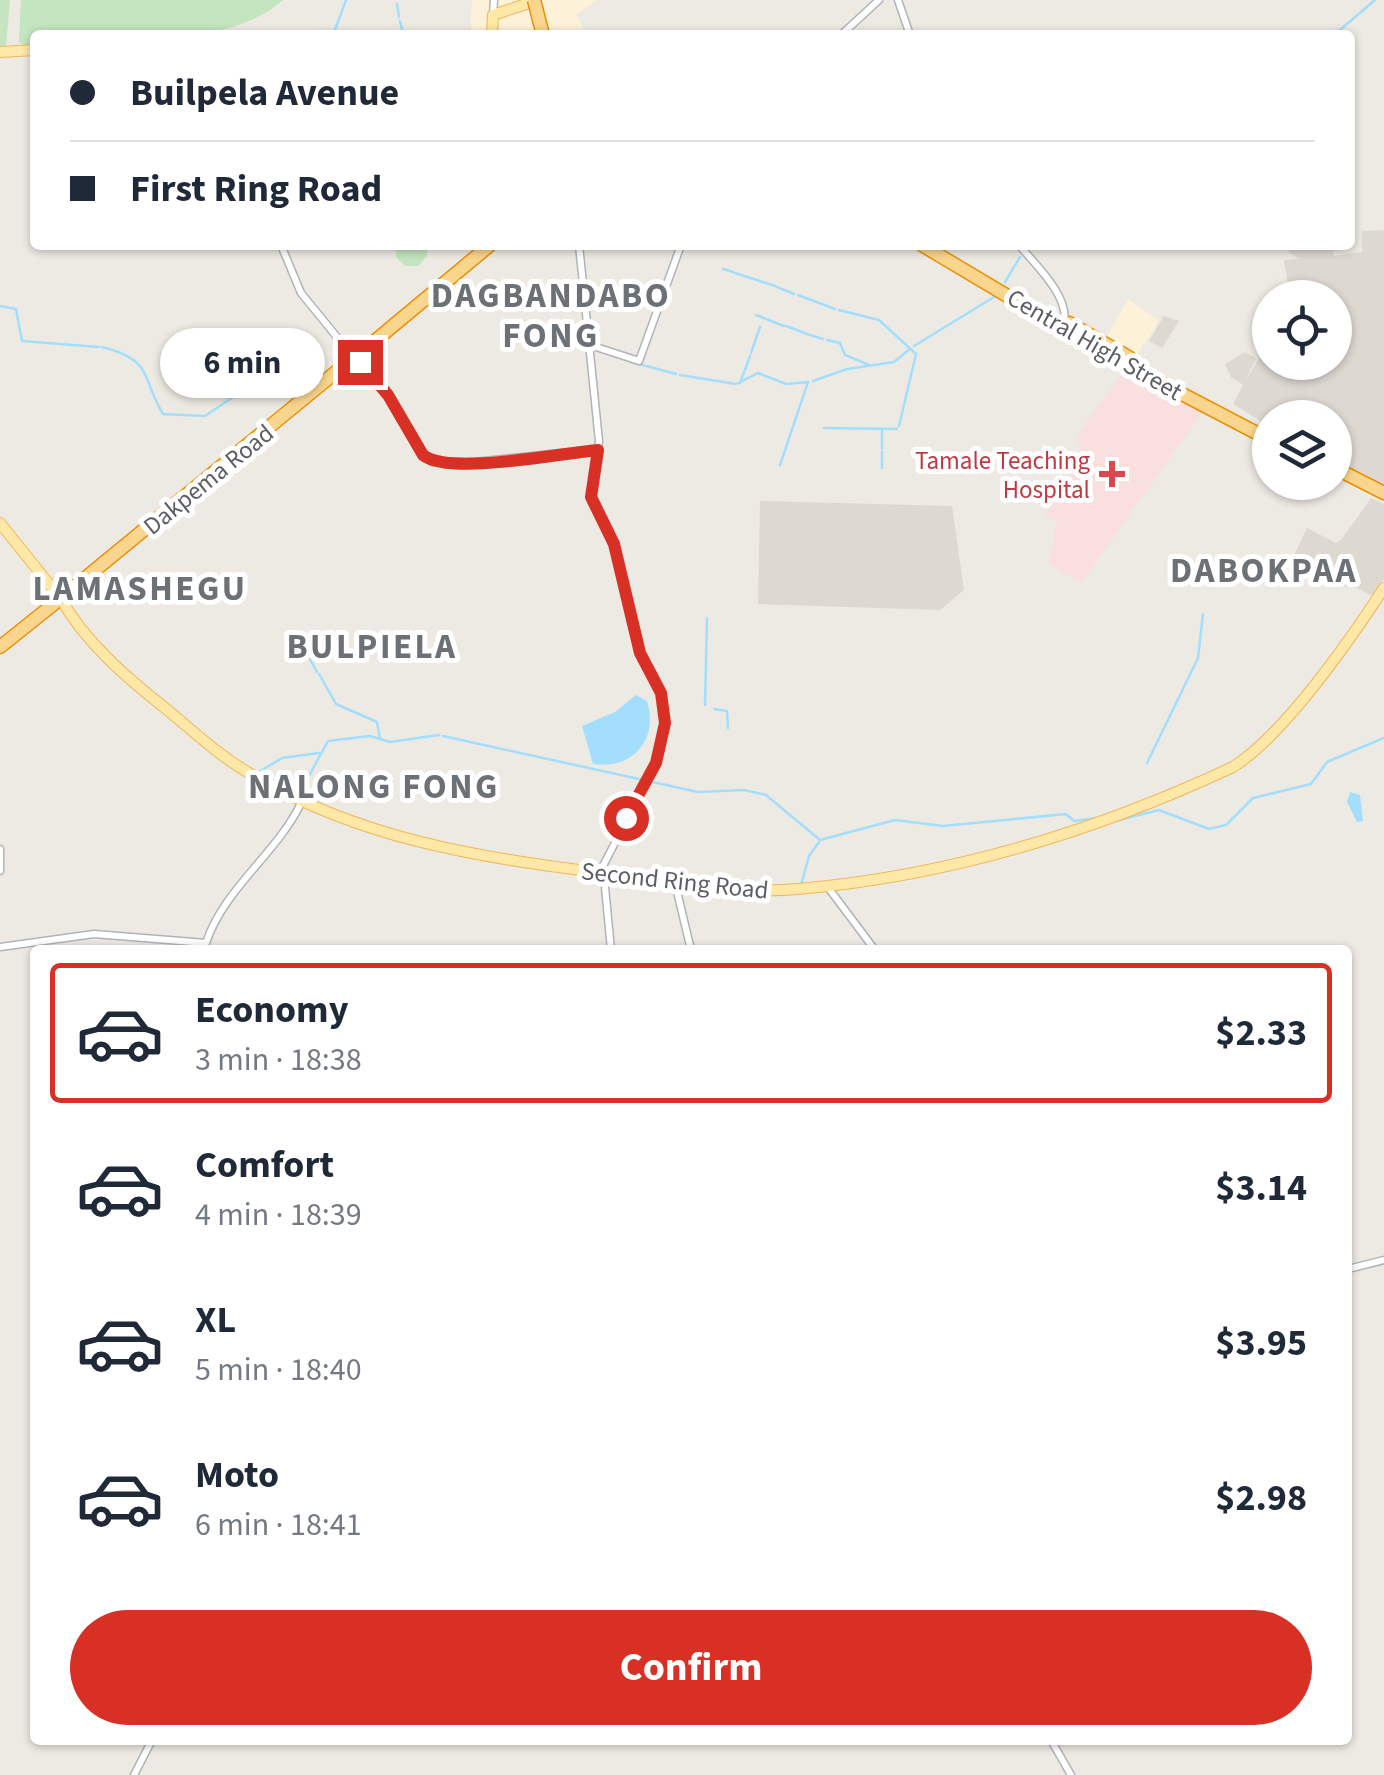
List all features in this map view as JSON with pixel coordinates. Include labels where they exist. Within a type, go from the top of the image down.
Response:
[{"type":"highway","points":[[536,1],[545,30]]},
{"type":"highway","name":"Dakpema Road","points":[[4,642],[482,250]]},
{"type":"highway","name":"Central High Street","points":[[931,250],[1066,321]]},
{"type":"highway","name":"Central High Street","points":[[942,250],[1252,429]]},
{"type":"highway","points":[[1352,478],[1384,496]]},
{"type":"highway","points":[[1352,484],[1384,496]]},
{"type":"main road","points":[[492,30],[493,15],[536,1]]},
{"type":"main road","points":[[0,53],[30,52]]},
{"type":"main road","name":"Second Ring Road","points":[[0,524],[115,666],[204,741],[249,773],[302,801],[426,846],[513,863],[771,891],[900,876],[1032,846],[1246,759],[1336,656],[1384,588]]},
{"type":"street","points":[[493,15],[494,0]]},
{"type":"street","points":[[846,30],[879,0]]},
{"type":"street","points":[[898,0],[908,30]]},
{"type":"street","points":[[283,250],[304,297],[388,395],[423,455],[432,462],[474,462],[598,450]]},
{"type":"street","points":[[580,250],[598,450],[591,497],[614,544],[640,653],[662,696],[664,740],[649,778],[606,855],[604,873],[611,945]]},
{"type":"street","points":[[590,345],[639,361],[680,250]]},
{"type":"street","points":[[1022,250],[1066,321]]},
{"type":"street","points":[[0,948],[94,934],[206,942],[218,913],[283,838],[302,801]]},
{"type":"street","points":[[0,871],[1,849]]},
{"type":"street","points":[[675,881],[690,945]]},
{"type":"street","points":[[827,886],[871,945]]},
{"type":"street","points":[[1352,1269],[1384,1260]]},
{"type":"street","points":[[134,1775],[149,1745]]},
{"type":"street","points":[[1054,1745],[1071,1775]]},
{"type":"shaded area","points":[[472,0],[597,0],[576,15],[585,30],[470,30]]},
{"type":"shaded area","points":[[1384,230],[1384,488],[1352,470],[1352,400],[1252,400],[1252,416],[1233,404],[1243,385],[1231,377],[1225,364],[1245,352],[1252,356],[1246,380],[1252,370],[1252,380],[1352,380],[1352,280],[1287,280],[1284,260],[1299,259],[1289,250],[1333,250],[1334,256],[1362,252],[1362,231]]},
{"type":"shaded area","points":[[1128,299],[1159,321],[1136,356],[1106,339]]},
{"type":"shaded area","points":[[1164,316],[1179,321],[1162,348],[1149,341]]},
{"type":"shaded area","name":"Tamale Teaching Hospital","points":[[1126,368],[1203,411],[1081,583],[1048,564],[1057,522],[1044,516],[1081,446],[1075,438]]},
{"type":"shaded area","points":[[1371,498],[1384,504],[1384,579],[1372,596],[1357,588],[1324,584],[1291,562],[1307,528],[1336,543]]},
{"type":"shaded area","points":[[760,501],[952,506],[964,590],[940,610],[758,604]]},
{"type":"green space","points":[[0,0],[10,0],[6,46],[0,46]]},
{"type":"green space","points":[[21,0],[283,0],[259,16],[217,30],[30,30],[30,45],[19,41]]},
{"type":"green space","points":[[396,250],[427,250],[418,266],[405,266],[396,257]]},
{"type":"water","points":[[636,695],[647,701],[650,715],[640,749],[620,762],[593,764],[582,726],[615,712]]},
{"type":"water","points":[[1350,792],[1360,795],[1363,821],[1357,822],[1347,802]]},
{"type":"waterway","points":[[335,30],[346,0]]},
{"type":"waterway","points":[[1340,30],[1375,0]]},
{"type":"waterway","points":[[397,4],[399,17]]},
{"type":"waterway","points":[[400,21],[402,30]]},
{"type":"waterway","points":[[1005,282],[1020,257]]},
{"type":"waterway","points":[[723,269],[733,272]]},
{"type":"waterway","points":[[735,273],[775,286]]},
{"type":"waterway","points":[[777,287],[794,294]]},
{"type":"waterway","points":[[798,295],[835,309]]},
{"type":"waterway","points":[[914,346],[994,297]]},
{"type":"waterway","points":[[0,306],[16,309],[22,341],[99,347]]},
{"type":"waterway","points":[[839,310],[879,320],[916,354],[899,426]]},
{"type":"waterway","points":[[756,315],[784,326]]},
{"type":"waterway","points":[[786,326],[805,333]]},
{"type":"waterway","points":[[751,353],[760,327]]},
{"type":"waterway","points":[[807,334],[823,339]]},
{"type":"waterway","points":[[827,340],[840,343],[845,355],[869,365]]},
{"type":"waterway","points":[[102,347],[138,364],[163,414],[205,416],[242,391]]},
{"type":"waterway","points":[[813,381],[847,369],[894,362],[910,349]]},
{"type":"waterway","points":[[740,383],[750,356]]},
{"type":"waterway","points":[[639,364],[676,374]]},
{"type":"waterway","points":[[680,375],[736,384],[758,373],[786,384],[808,382],[780,465]]},
{"type":"waterway","points":[[824,428],[897,429]]},
{"type":"waterway","points":[[882,430],[882,449]]},
{"type":"waterway","points":[[882,452],[882,468]]},
{"type":"waterway","points":[[1147,763],[1198,658],[1203,614]]},
{"type":"waterway","points":[[705,705],[707,618]]},
{"type":"waterway","points":[[293,636],[304,650]]},
{"type":"waterway","points":[[306,652],[317,672]]},
{"type":"waterway","points":[[319,674],[336,704],[377,722],[380,739]]},
{"type":"waterway","points":[[714,709],[727,711],[728,728]]},
{"type":"waterway","points":[[299,794],[328,741],[370,736],[390,742],[439,735]]},
{"type":"waterway","points":[[443,736],[698,792],[744,790],[766,795],[820,840],[895,820],[943,826],[1066,814],[1074,821],[1097,818]]},
{"type":"waterway","points":[[1115,821],[1159,810],[1209,829],[1226,825],[1253,798],[1311,784],[1327,762],[1384,738]]},
{"type":"waterway","points":[[257,773],[282,758],[319,753]]},
{"type":"waterway","points":[[801,885],[809,856],[819,842]]},
{"type":"place","name":"Tamale Teaching Hospital","points":[[1112,474]]},
{"type":"district","name":"DAGBANDABO FONG","points":[[551,315]]},
{"type":"district","name":"DABOKPAA","points":[[1264,570]]},
{"type":"district","name":"LAMASHEGU","points":[[140,588]]},
{"type":"district","name":"BULPIELA","points":[[372,646]]},
{"type":"district","name":"NALONG FONG","points":[[374,786]]},
{"type":"route","points":[[360,362],[388,395],[423,455],[432,462],[474,462],[598,450],[591,497],[614,544],[640,653],[661,693],[665,723],[656,763],[626,818]]}]
